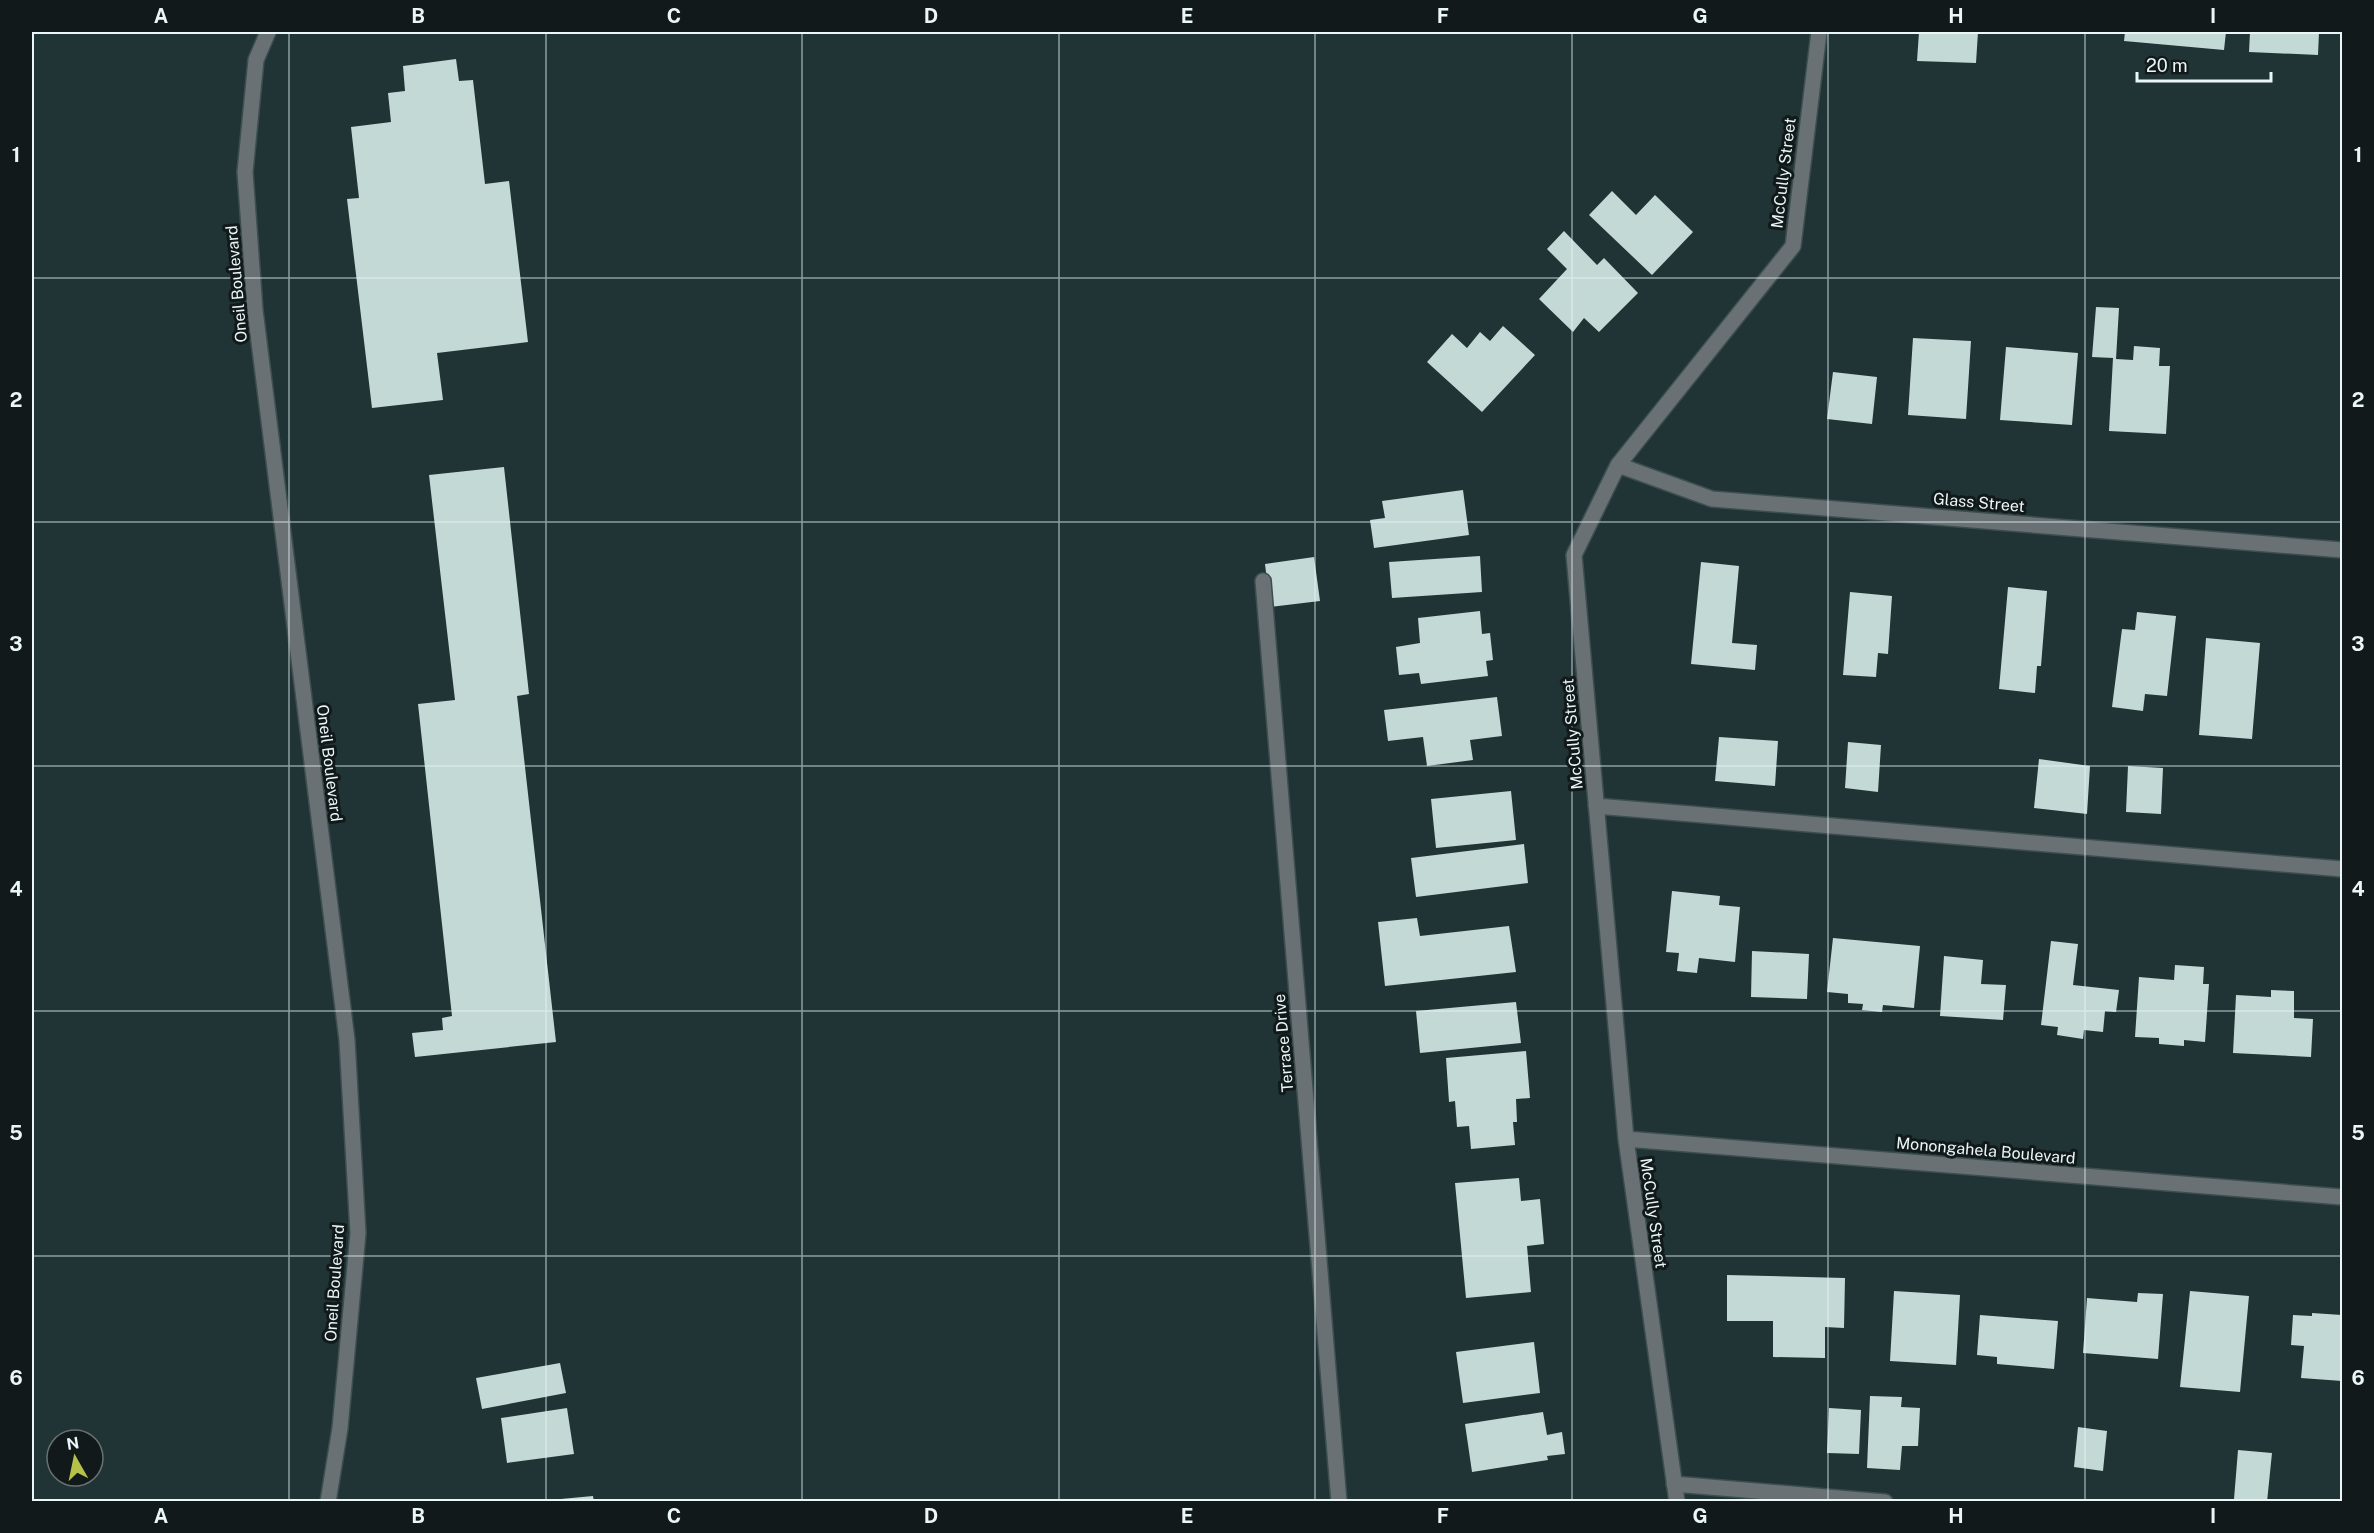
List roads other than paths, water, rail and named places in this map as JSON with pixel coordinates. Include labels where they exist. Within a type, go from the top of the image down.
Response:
[{"type":"street","name":"Oneil Boulevard","points":[[268,32],[256,60],[245,172],[255,310],[347,1040],[358,1233],[340,1428],[328,1502]]},
{"type":"street","name":"McCully Street","points":[[1677,1502],[1626,1139],[1574,555],[1618,465],[1792,246],[1819,32]]},
{"type":"street","name":"Glass Street","points":[[1618,465],[1713,499],[2343,550]]},
{"type":"street","name":"Terrace Drive","points":[[1263,581],[1339,1502]]},
{"type":"street","points":[[1596,806],[2343,869]]},
{"type":"street","name":"Monongahela Boulevard","points":[[1626,1139],[2343,1197]]},
{"type":"street","points":[[1674,1484],[1885,1502]]}]
